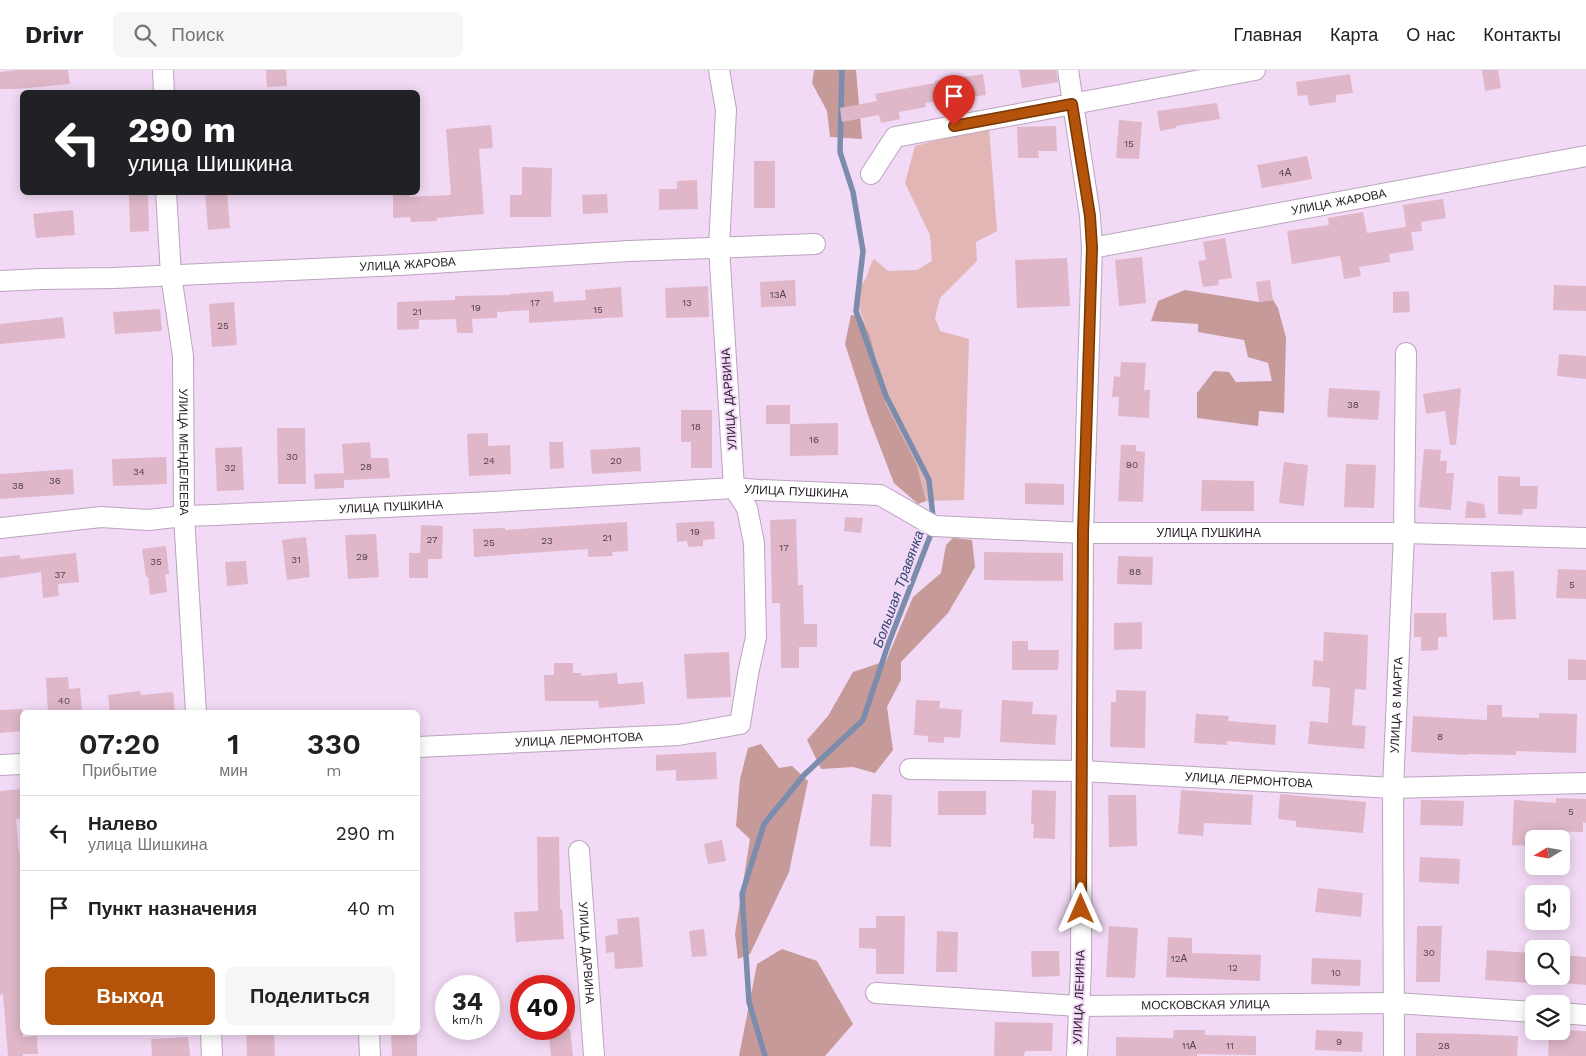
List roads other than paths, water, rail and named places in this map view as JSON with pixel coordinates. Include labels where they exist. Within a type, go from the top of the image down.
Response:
[{"type":"street","points":[[163,70],[164,90]]},
{"type":"street","name":"УЛИЦА ДАРВИНА","points":[[719,70],[726,110],[719,248],[734,488],[747,508],[754,543],[755,562],[756,637],[740,724]]},
{"type":"street","name":"УЛИЦА ЛЕНИНА","points":[[1068,70],[1090,216],[1092,248],[1083,533],[1081,968],[1077,1056]]},
{"type":"street","points":[[871,174],[896,136],[1255,70]]},
{"type":"street","name":"УЛИЦА ЖАРОВА","points":[[1092,248],[1586,156]]},
{"type":"street","name":"УЛИЦА МЕНДЕЛЕЕВА","points":[[166,195],[171,275],[183,356],[184,516],[196,710]]},
{"type":"street","name":"УЛИЦА ЖАРОВА","points":[[0,281],[400,265],[629,251],[815,244]]},
{"type":"street","name":"УЛИЦА 8 МАРТА","points":[[1394,1056],[1393,788],[1404,533],[1406,353]]},
{"type":"street","name":"УЛИЦА ПУШКИНА","points":[[0,528],[102,517],[148,520],[184,516],[215,516],[734,488],[880,495],[934,526],[1083,533],[1404,533],[1586,538]]},
{"type":"street","name":"УЛИЦА ЛЕРМОНТОВА","points":[[420,747],[679,735],[740,724]]},
{"type":"street","points":[[0,765],[20,764]]},
{"type":"street","name":"УЛИЦА ЛЕРМОНТОВА","points":[[910,768],[1082,771],[1393,788],[1586,783]]},
{"type":"street","name":"УЛИЦА ДАРВИНА","points":[[579,851],[594,1056]]},
{"type":"street","name":"МОСКОВСКАЯ УЛИЦА","points":[[876,993],[1078,1006],[1395,1003],[1525,1011]]},
{"type":"street","points":[[1570,1014],[1586,1015]]},
{"type":"street","points":[[211,1035],[212,1056]]},
{"type":"street","points":[[369,1035],[370,1056]]},
{"type":"waterway","name":"Большая Травянка","points":[[765,1056],[749,1002],[742,894],[764,824],[804,775],[863,720],[889,642],[934,526],[929,480],[886,396],[856,311],[863,251],[853,192],[840,152],[842,70]]}]
